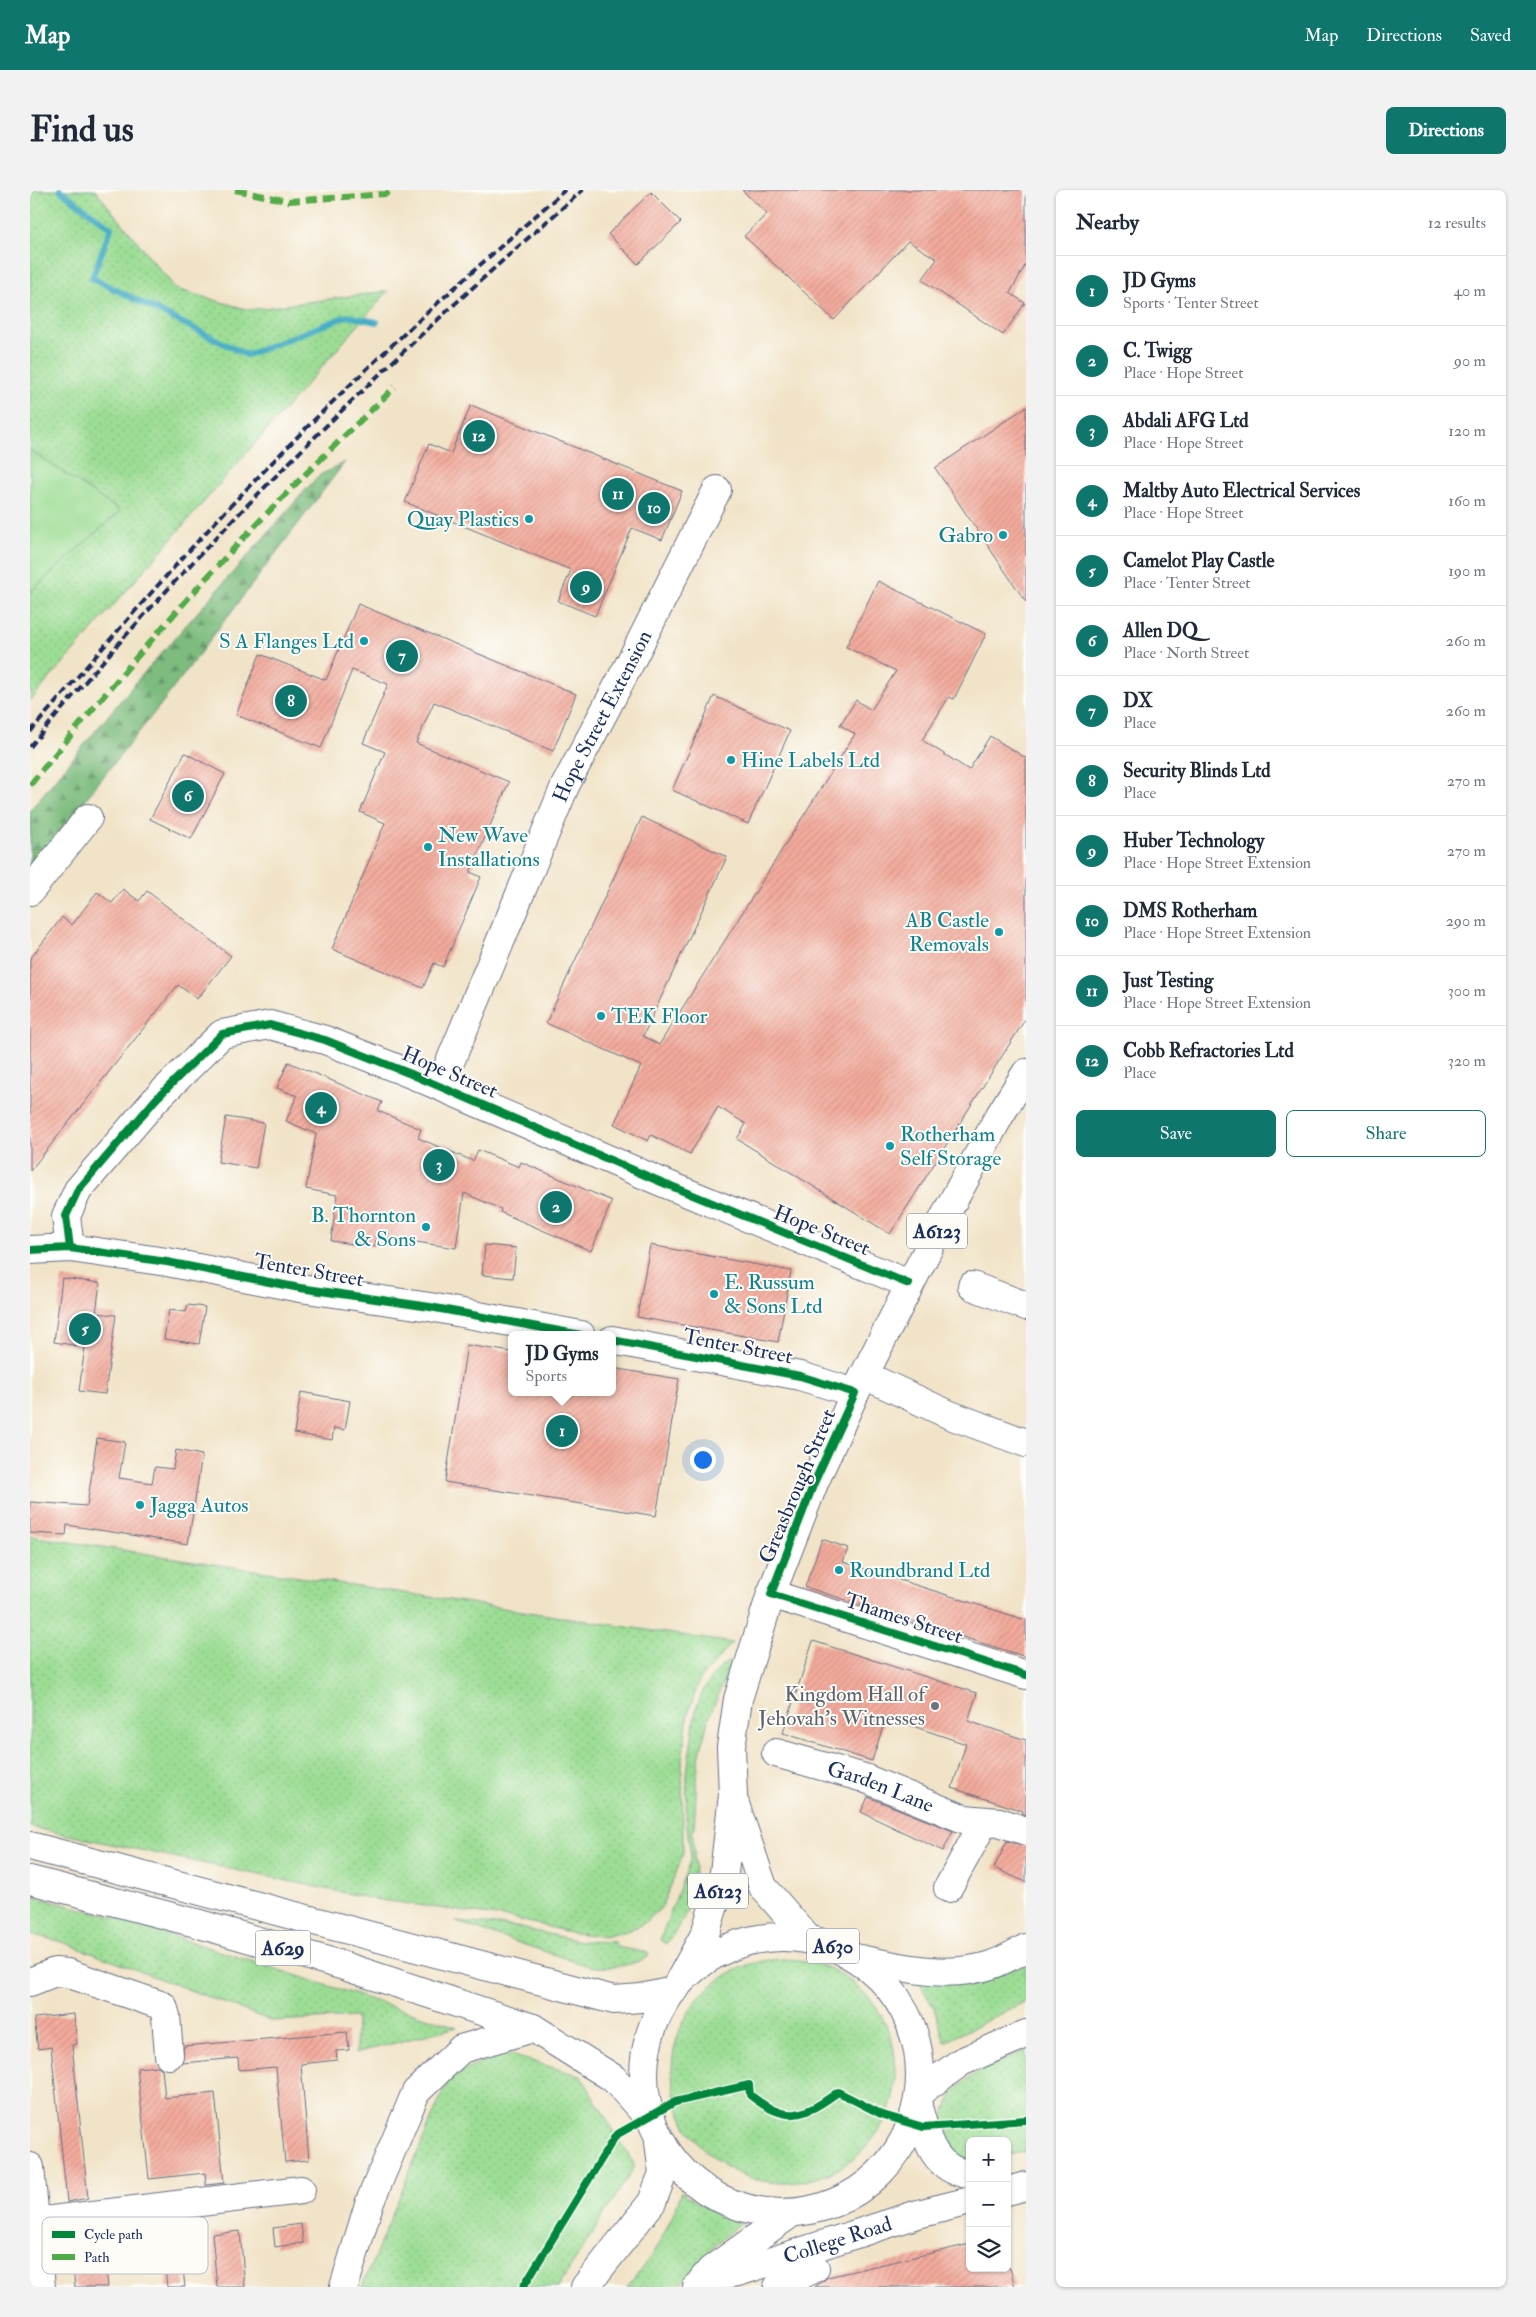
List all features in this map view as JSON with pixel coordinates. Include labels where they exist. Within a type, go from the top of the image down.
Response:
[{"type":"street","name":"Hope Street Extension","points":[[440,1086],[565,786],[632,659],[717,490]]},
{"type":"street","points":[[30,891],[88,818]]},
{"type":"street","name":"Hope Street","points":[[70,1248],[66,1216],[78,1190],[156,1099],[222,1034],[270,1025],[325,1040],[440,1086],[654,1179],[909,1284]]},
{"type":"street","name":"Greasbrough Street","points":[[675,1986],[705,1934],[724,1872],[733,1795],[731,1747],[738,1699],[771,1594],[814,1483],[859,1384],[909,1284],[996,1123],[1026,1073]]},
{"type":"street","name":"Tenter Street","points":[[30,1250],[70,1248],[167,1262],[300,1288],[430,1308],[559,1331]]},
{"type":"street","points":[[972,1286],[1026,1306]]},
{"type":"street","name":"Tenter Street","points":[[616,1341],[800,1376],[859,1384],[1026,1443]]},
{"type":"street","name":"Thames Street","points":[[771,1594],[1026,1676]]},
{"type":"street","name":"Garden Lane","points":[[776,1753],[864,1778],[964,1819],[999,1822],[1026,1831]]},
{"type":"street","name":"Greasbrough Street","points":[[733,1795],[763,1887],[808,1939]]},
{"type":"street","points":[[948,1888],[984,1822]]},
{"type":"street","name":"A629","points":[[30,1846],[614,2000],[641,1998],[675,1986]]},
{"type":"street","name":"A629","points":[[30,1880],[196,1923],[305,1955],[533,2028],[613,2078],[655,2130]]},
{"type":"street","name":"A630","points":[[584,2287],[652,2202],[663,2173],[655,2130],[644,2091],[644,2060],[651,2030],[675,1986],[701,1962],[726,1948],[752,1940],[770,1938],[808,1939],[834,1946],[859,1959],[888,1984],[908,2017],[920,2053],[919,2099],[907,2136],[890,2162],[868,2184],[847,2198],[816,2210],[790,2214],[758,2212],[728,2203],[700,2187],[677,2166],[655,2130]]},
{"type":"street","name":"A630","points":[[859,1959],[920,1971],[955,1972],[991,1965],[1026,1948]]},
{"type":"street","points":[[30,1982],[55,1972],[67,1973],[162,2006],[166,2016],[169,2055]]},
{"type":"street","points":[[344,2287],[369,2204],[416,2092],[461,2049],[533,2028]]},
{"type":"street","points":[[966,2174],[957,2173],[944,2164],[929,2146],[919,2099],[961,2062],[1026,2034]]},
{"type":"street","points":[[30,2167],[42,2287]]},
{"type":"street","points":[[1011,2170],[1026,2168]]},
{"type":"street","points":[[1011,2190],[1026,2186]]},
{"type":"street","points":[[77,2217],[301,2190]]},
{"type":"street","name":"College Road","points":[[700,2282],[738,2272],[918,2214],[966,2202]]},
{"type":"street","name":"A630","points":[[700,2282],[711,2270],[790,2214]]},
{"type":"street","points":[[35,2222],[42,2221]]},
{"type":"street","points":[[778,2287],[815,2268]]},
{"type":"green space","points":[[30,190],[95,190],[176,289],[249,310],[388,291],[30,701],[30,592],[120,511],[30,450]]},
{"type":"green space","points":[[30,450],[120,511],[30,592]]},
{"type":"green space","points":[[345,462],[162,703],[30,869],[30,810],[136,682],[318,476]]},
{"type":"green space","points":[[30,1536],[732,1643],[700,1679],[688,1713],[682,1759],[683,1853],[661,1908],[643,1924],[625,1932],[602,1936],[574,1933],[511,1918],[374,1899],[30,1827]]},
{"type":"green space","points":[[728,1661],[731,1663],[708,1720],[698,1762],[694,1827],[692,1829],[695,1862],[693,1890],[685,1915],[666,1944],[660,1940],[691,1858],[686,1818],[687,1773],[696,1708],[704,1689],[718,1670]]},
{"type":"green space","points":[[30,1896],[107,1915],[457,2027],[356,2053],[356,2017],[272,2021],[62,1942],[30,1934]]},
{"type":"green space","points":[[456,1922],[511,1926],[580,1941],[615,1942],[617,1947],[648,1953],[648,1957],[618,1966],[588,1966]]},
{"type":"green space","points":[[1026,1956],[1026,2001],[945,2042],[934,2008],[917,1979]]},
{"type":"green space","points":[[773,1959],[795,1959],[827,1967],[846,1977],[864,1991],[878,2009],[892,2038],[896,2071],[892,2104],[888,2114],[878,2133],[864,2151],[846,2165],[817,2179],[795,2183],[773,2183],[741,2175],[722,2165],[704,2151],[690,2133],[676,2104],[672,2082],[672,2060],[680,2028],[690,2009],[704,1991],[722,1977],[751,1963]]},
{"type":"green space","points":[[1026,2050],[1026,2152],[1011,2154],[1011,2137],[966,2137],[966,2159],[964,2159],[946,2142],[943,2118],[949,2102],[965,2081],[989,2067]]},
{"type":"green space","points":[[501,2052],[581,2076],[635,2166],[558,2287],[362,2287],[448,2079]]},
{"type":"green space","points":[[682,2191],[703,2206],[742,2222],[716,2244],[678,2287],[627,2287],[659,2242]]},
{"type":"building","points":[[742,190],[1026,190],[1026,264],[1010,293],[1025,303],[1003,335],[922,280],[937,259],[908,241],[834,320],[744,236],[767,214]]},
{"type":"building","points":[[651,192],[681,222],[638,264],[608,234]]},
{"type":"building","points":[[471,405],[682,491],[662,540],[632,528],[595,616],[558,601],[571,570],[405,502],[429,444],[451,453]]},
{"type":"building","name":"Gabro","points":[[1026,407],[1026,602],[935,468]]},
{"type":"building","points":[[878,581],[986,634],[954,699],[949,697],[922,740],[969,770],[990,736],[1026,758],[1026,1018],[890,1234],[737,1139],[746,1124],[718,1107],[690,1154],[651,1135],[648,1141],[614,1124],[641,1066],[546,1023],[642,817],[727,857],[643,1036],[659,1045],[855,734],[840,725],[856,700],[871,710],[896,671],[846,647]]},
{"type":"building","points":[[358,604],[576,694],[553,751],[434,702],[416,743],[509,782],[470,872],[481,877],[443,967],[434,963],[423,988],[332,949],[385,823],[360,812],[385,752],[363,743],[388,684],[352,670],[321,748],[236,715],[260,654],[326,680]]},
{"type":"building","name":"Hine Labels Ltd","points":[[714,696],[790,731],[748,824],[672,790]]},
{"type":"building","points":[[185,753],[225,774],[191,839],[150,819]]},
{"type":"building","points":[[123,889],[139,901],[147,891],[231,956],[197,999],[178,985],[30,1171],[30,959],[62,917],[72,925],[97,892],[112,903]]},
{"type":"building","points":[[288,1062],[382,1102],[378,1111],[421,1129],[418,1138],[473,1161],[478,1150],[519,1167],[521,1162],[612,1201],[591,1251],[500,1212],[501,1209],[464,1193],[456,1248],[376,1236],[375,1247],[331,1241],[337,1195],[306,1189],[316,1134],[286,1121],[297,1096],[277,1088]]},
{"type":"building","points":[[226,1117],[264,1123],[256,1168],[218,1162]]},
{"type":"building","points":[[485,1245],[516,1248],[513,1278],[482,1275]]},
{"type":"building","name":"E. Russum & Sons Ltd","points":[[650,1245],[791,1271],[778,1342],[637,1317]]},
{"type":"building","points":[[62,1278],[100,1283],[96,1313],[116,1315],[105,1394],[79,1391],[85,1347],[54,1342]]},
{"type":"building","points":[[188,1305],[205,1307],[199,1344],[164,1339],[169,1310],[186,1312]]},
{"type":"building","points":[[467,1345],[508,1351],[508,1396],[616,1396],[616,1369],[679,1379],[656,1516],[445,1482]]},
{"type":"building","points":[[301,1392],[350,1401],[345,1430],[334,1428],[332,1440],[294,1433]]},
{"type":"building","name":"Jagga Autos","points":[[97,1438],[125,1442],[119,1478],[152,1483],[155,1467],[173,1469],[176,1450],[202,1455],[188,1544],[67,1525],[66,1535],[30,1533],[30,1502],[87,1506]]},
{"type":"building","points":[[822,1539],[848,1548],[843,1562],[1026,1620],[1026,1657],[805,1587]]},
{"type":"building","points":[[813,1641],[977,1693],[968,1721],[1026,1740],[1026,1815],[1022,1813],[1023,1811],[952,1788],[966,1744],[886,1717],[872,1761],[783,1733]]},
{"type":"building","points":[[868,1797],[953,1831],[943,1851],[861,1812]]},
{"type":"building","points":[[1007,1841],[1026,1846],[1026,1882],[994,1868]]},
{"type":"building","points":[[74,2014],[77,2044],[72,2045],[88,2198],[67,2202],[51,2047],[38,2049],[34,2018]]},
{"type":"building","points":[[347,2032],[349,2050],[336,2051],[337,2060],[301,2064],[309,2160],[285,2162],[276,2067],[239,2070],[238,2058],[182,2063],[184,2046]]},
{"type":"building","points":[[158,2066],[162,2069],[165,2098],[215,2093],[224,2183],[206,2185],[205,2173],[149,2179],[137,2068]]},
{"type":"building","points":[[301,2224],[303,2243],[275,2247],[273,2228]]},
{"type":"building","points":[[240,2231],[245,2287],[217,2287],[212,2234]]},
{"type":"building","points":[[966,2245],[966,2272],[1011,2272],[1015,2287],[815,2287],[828,2277]]},
{"type":"building","points":[[74,2274],[107,2274],[108,2287],[75,2287]]},
{"type":"building","points":[[166,2274],[184,2274],[185,2287],[167,2287]]},
{"type":"waterway","points":[[60,190],[111,228],[92,278],[247,355],[347,316],[377,322]]},
{"type":"railway","points":[[30,732],[175,566],[301,433],[412,327],[565,190]]},
{"type":"railway","points":[[30,747],[159,599],[295,457],[436,321],[583,190]]},
{"type":"marked path","points":[[235,190],[289,201],[386,194],[391,190]]},
{"type":"marked path","points":[[30,785],[121,676],[246,535],[293,486],[395,387]]},
{"type":"cycle path","points":[[70,1248],[66,1216],[78,1190],[156,1099],[222,1034],[270,1025],[325,1040],[411,1074],[654,1179],[909,1284]]},
{"type":"cycle path","points":[[30,1250],[70,1248],[167,1262],[300,1288],[430,1307],[559,1331]]},
{"type":"cycle path","points":[[616,1341],[800,1376],[855,1393],[814,1483],[771,1594],[1026,1675]]},
{"type":"cycle path","points":[[523,2287],[616,2135],[675,2102],[749,2085],[750,2095],[774,2110],[785,2114],[804,2112],[814,2108],[838,2092],[883,2115],[923,2127],[1026,2120]]},
{"type":"place","name":"Cobb Refractories Ltd","points":[[479,436]]},
{"type":"place","name":"Just Testing","points":[[618,494]]},
{"type":"place","name":"DMS Rotherham","points":[[654,508]]},
{"type":"place","name":"Quay Plastics","points":[[529,519]]},
{"type":"place","name":"Gabro","points":[[1003,535]]},
{"type":"place","name":"Huber Technology","points":[[586,587]]},
{"type":"place","name":"S A Flanges Ltd","points":[[364,641]]},
{"type":"place","name":"DX","points":[[402,656]]},
{"type":"place","name":"Security Blinds Ltd","points":[[291,701]]},
{"type":"place","name":"Hine Labels Ltd","points":[[731,760]]},
{"type":"place","name":"Allen DQ","points":[[188,796]]},
{"type":"place","name":"New Wave Installations","points":[[428,847]]},
{"type":"place","name":"AB Castle Removals","points":[[999,932]]},
{"type":"place","name":"TEK Floor","points":[[601,1016]]},
{"type":"place","name":"Maltby Auto Electrical Services","points":[[321,1108]]},
{"type":"place","name":"Rotherham Self Storage","points":[[890,1146]]},
{"type":"place","name":"Abdali AFG Ltd","points":[[439,1165]]},
{"type":"place","name":"C. Twigg","points":[[556,1207]]},
{"type":"place","name":"B. Thornton & Sons","points":[[426,1227]]},
{"type":"place","name":"E. Russum & Sons Ltd","points":[[714,1294]]},
{"type":"place","name":"Camelot Play Castle","points":[[85,1329]]},
{"type":"place","name":"JD Gyms","points":[[562,1431]]},
{"type":"place","name":"Jagga Autos","points":[[140,1505]]},
{"type":"place","name":"Roundbrand Ltd","points":[[839,1570]]},
{"type":"place","name":"Kingdom Hall of Jehovah's Witnesses","points":[[935,1706]]}]
